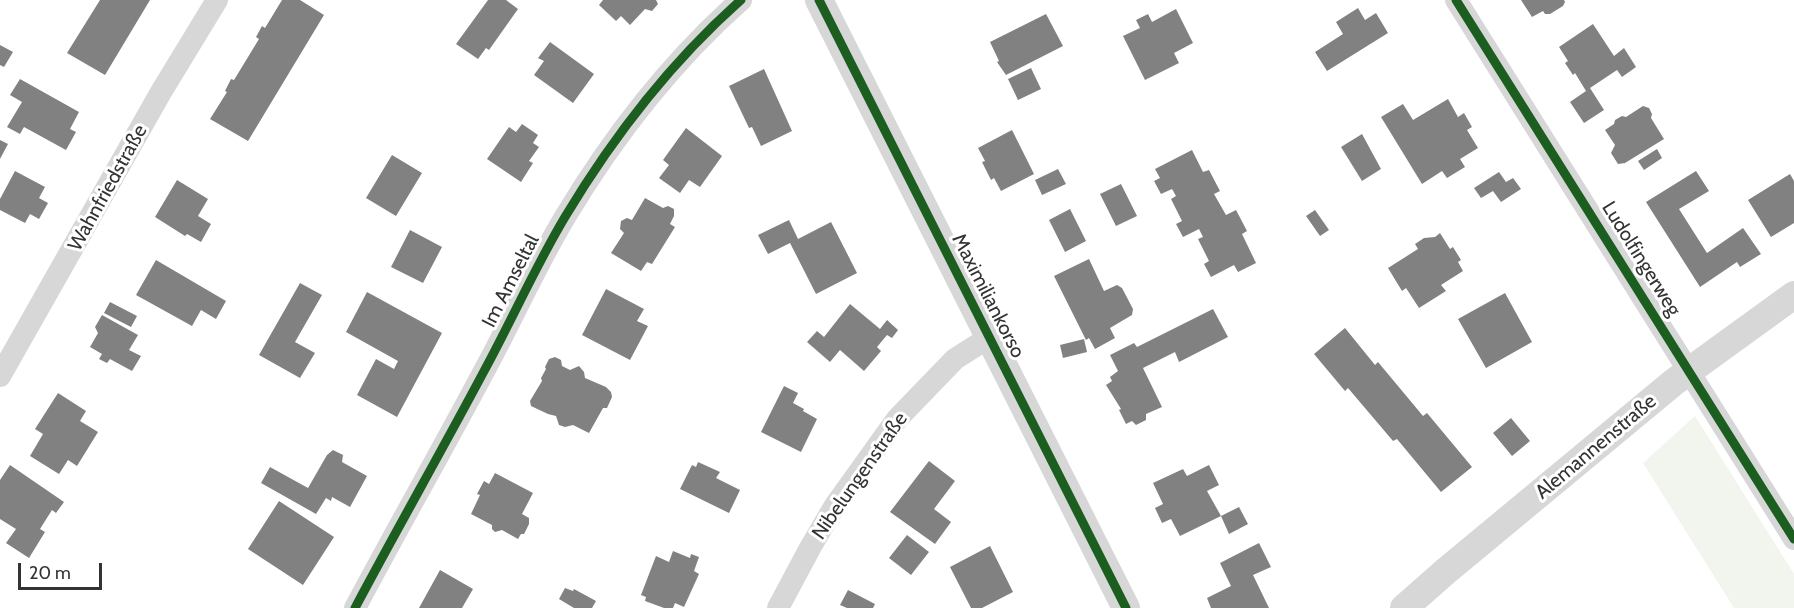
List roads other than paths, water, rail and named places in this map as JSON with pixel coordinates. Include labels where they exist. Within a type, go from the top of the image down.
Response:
[{"type":"street","name":"Wahnfriedstraße","points":[[0,376],[161,92],[217,0]]},
{"type":"street","name":"Im Amseltal","points":[[355,608],[575,201],[597,166],[653,89],[716,22],[741,0]]},
{"type":"street","name":"Maximiliankorso","points":[[819,0],[1126,608]]},
{"type":"street","name":"Ludolfingerweg","points":[[1456,0],[1794,539]]},
{"type":"street","name":"Alemannenstraße","points":[[1404,608],[1689,370],[1794,295]]},
{"type":"street","name":"Nibelungenstraße","points":[[778,608],[834,507],[897,418],[955,358],[988,338]]}]
